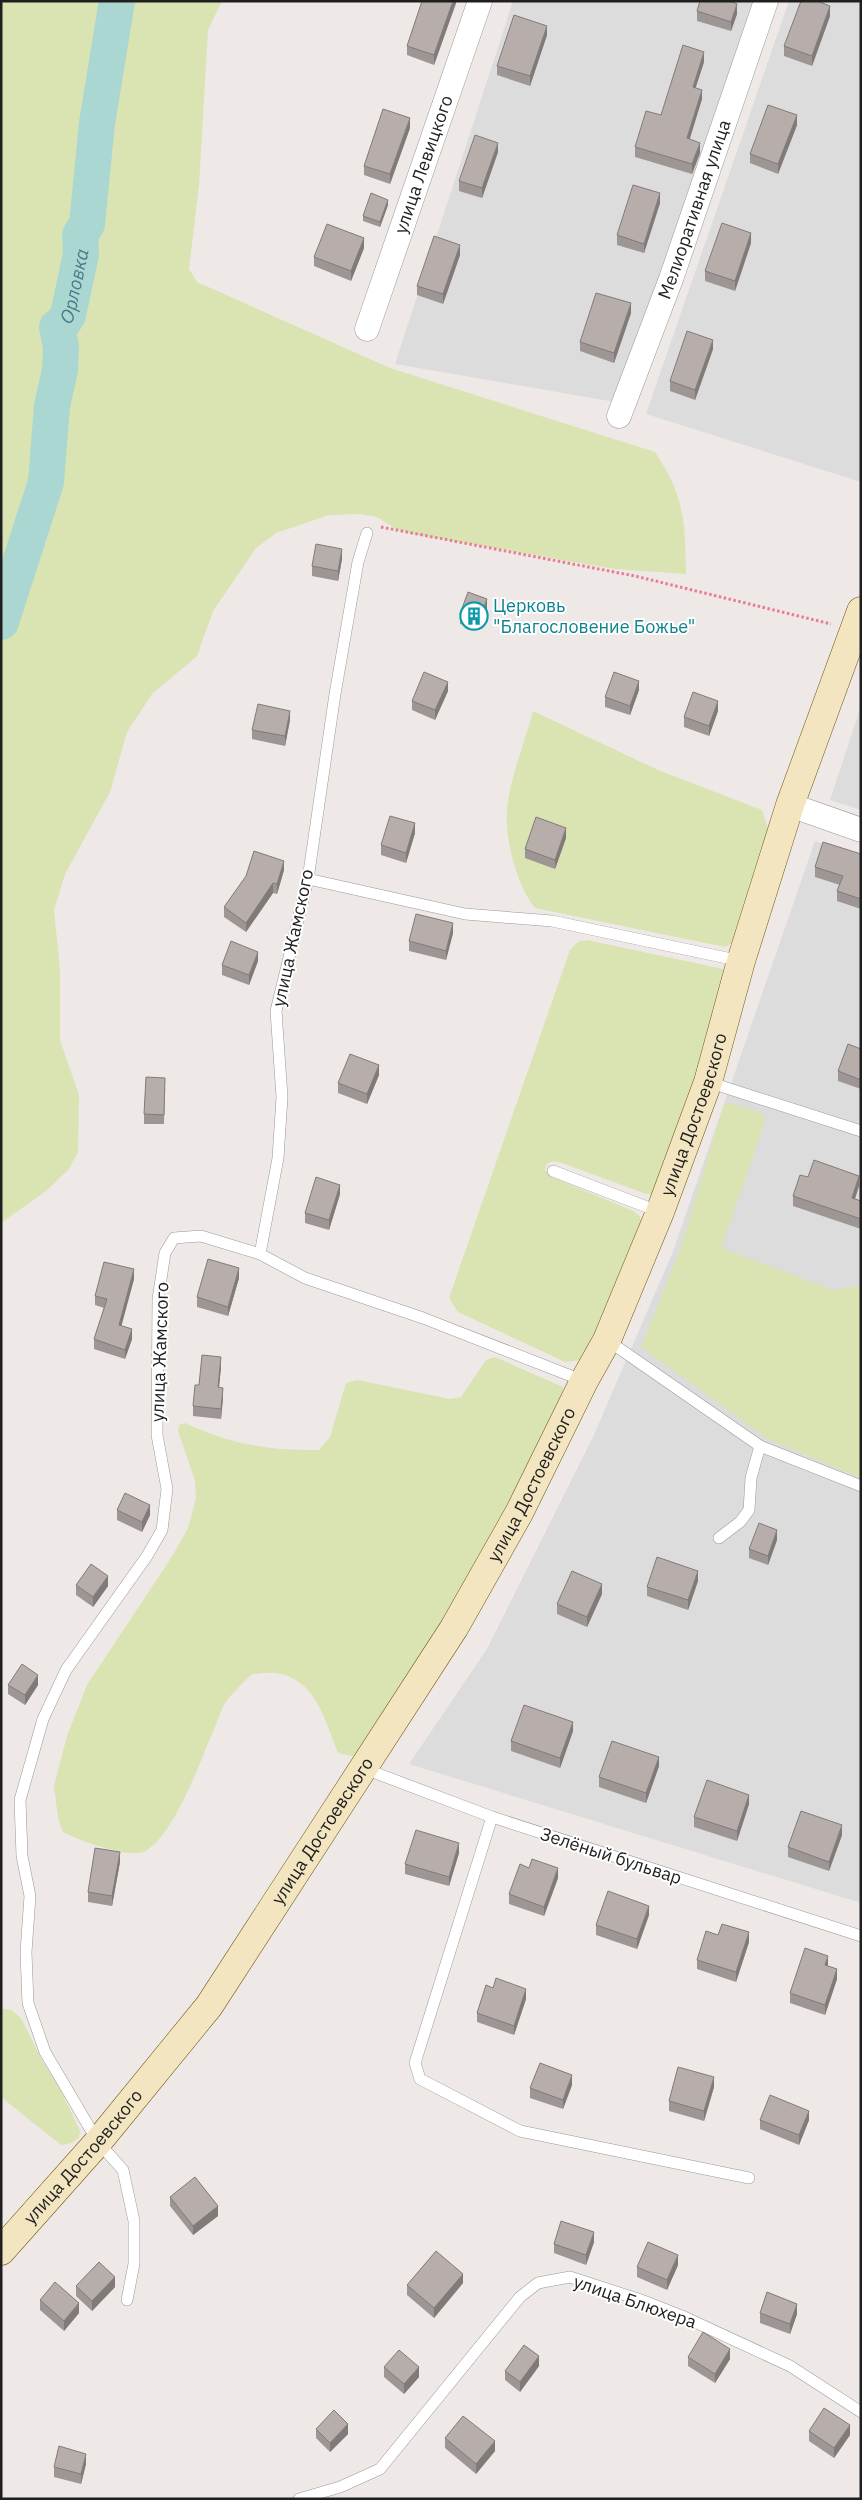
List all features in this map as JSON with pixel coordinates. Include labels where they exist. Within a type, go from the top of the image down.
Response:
[{"type":"main road","name":"улица Достоевского","points":[[1,2251],[98,2142],[209,2006],[365,1769],[454,1628],[519,1513],[584,1381],[607,1340],[660,1212],[708,1082],[741,961],[790,805],[857,620]]},
{"type":"street","name":"улица Левицкого","points":[[367,329],[480,1]]},
{"type":"street","name":"Мелиоративная улица","points":[[619,416],[671,279],[766,1]]},
{"type":"street","points":[[790,805],[861,830]]},
{"type":"lane","name":"улица Жамского","points":[[98,2142],[45,2052],[28,2003],[26,1952],[30,1896],[22,1856],[20,1800],[43,1718],[66,1670],[147,1556],[162,1530],[167,1489],[157,1435],[158,1299],[165,1253],[174,1238],[201,1236],[260,1254],[278,1158],[282,1097],[276,1011],[308,878],[345,637],[358,562],[367,533]]},
{"type":"lane","points":[[308,878],[465,914],[552,922],[741,961]]},
{"type":"lane","points":[[708,1082],[861,1132]]},
{"type":"lane","points":[[553,1171],[660,1212]]},
{"type":"lane","points":[[260,1254],[305,1278],[423,1318],[584,1381]]},
{"type":"lane","points":[[607,1340],[760,1446],[861,1486]]},
{"type":"lane","points":[[719,1538],[740,1522],[749,1510],[751,1478],[760,1446]]},
{"type":"lane","name":"Зелёный бульвар","points":[[365,1769],[492,1817],[861,1936]]},
{"type":"lane","points":[[492,1817],[415,2063],[420,2079],[520,2131],[749,2178]]},
{"type":"lane","points":[[98,2142],[123,2170],[134,2221],[134,2264],[127,2300]]},
{"type":"lane","name":"улица Блюхера","points":[[300,2499],[340,2487],[380,2470],[520,2297],[538,2283],[570,2277],[682,2316],[790,2366],[861,2412]]},
{"type":"path","points":[[367,533],[379,527],[857,620]]},
{"type":"shaded area","points":[[513,1],[764,1],[621,403],[395,364]]},
{"type":"shaded area","points":[[789,1],[861,1],[861,482],[646,414]]},
{"type":"shaded area","points":[[861,706],[861,810],[830,800]]},
{"type":"shaded area","points":[[815,841],[861,856],[861,1903],[409,1764],[487,1649],[593,1437],[672,1254]]},
{"type":"green space","points":[[1,1],[222,1],[208,30],[199,185],[189,269],[197,282],[390,368],[655,452],[665,468],[678,497],[684,524],[686,574],[615,569],[413,534],[396,529],[377,517],[360,514],[329,515],[276,533],[256,548],[213,611],[197,656],[152,694],[127,732],[110,792],[65,874],[54,910],[60,970],[60,1040],[79,1095],[78,1152],[69,1169],[46,1191],[1,1223]]},
{"type":"green space","points":[[533,711],[658,770],[762,810],[768,828],[768,845],[736,941],[725,947],[535,908],[523,888],[518,875],[510,849],[507,823],[508,799]]},
{"type":"green space","points":[[587,940],[723,969],[728,976],[661,1186],[653,1194],[646,1194],[562,1163],[553,1161],[547,1164],[545,1170],[550,1176],[633,1211],[640,1216],[641,1221],[591,1347],[581,1360],[565,1362],[458,1312],[449,1298],[570,950],[578,942]]},
{"type":"green space","points":[[729,1103],[764,1114],[765,1121],[722,1246],[726,1250],[830,1289],[837,1290],[861,1285],[861,1478],[768,1439],[641,1347],[681,1247],[724,1104]]},
{"type":"green space","points":[[495,1357],[563,1387],[562,1406],[431,1640],[357,1757],[338,1753],[317,1703],[310,1692],[300,1683],[275,1673],[252,1674],[234,1692],[222,1709],[187,1793],[178,1811],[158,1841],[147,1850],[139,1853],[129,1853],[92,1844],[63,1832],[58,1818],[54,1786],[67,1736],[87,1685],[173,1555],[188,1528],[196,1498],[195,1481],[178,1431],[179,1425],[185,1423],[218,1436],[250,1445],[283,1449],[319,1450],[330,1437],[346,1383],[357,1380],[450,1399],[461,1397],[486,1360]]},
{"type":"green space","points":[[1,2009],[11,2010],[21,2018],[42,2060],[60,2089],[80,2131],[79,2138],[72,2143],[61,2145],[1,2097]]},
{"type":"building","points":[[422,1],[453,1],[434,55],[407,46]]},
{"type":"building","points":[[700,1],[730,1],[737,4],[731,22],[697,11]]},
{"type":"building","points":[[801,1],[817,1],[830,6],[812,56],[784,46]]},
{"type":"building","points":[[514,15],[547,26],[530,76],[497,66]]},
{"type":"building","points":[[683,45],[704,52],[693,87],[702,90],[687,138],[700,143],[692,164],[635,147],[646,111],[661,115]]},
{"type":"building","points":[[768,105],[797,115],[778,164],[750,154]]},
{"type":"building","points":[[383,109],[410,118],[390,174],[364,166]]},
{"type":"building","points":[[475,135],[498,143],[482,188],[459,181]]},
{"type":"building","points":[[633,185],[660,193],[644,244],[617,235]]},
{"type":"building","points":[[371,193],[388,200],[380,222],[363,216]]},
{"type":"building","points":[[722,223],[751,233],[735,281],[705,271]]},
{"type":"building","points":[[327,224],[364,238],[351,271],[314,257]]},
{"type":"building","points":[[434,236],[460,245],[443,294],[417,286]]},
{"type":"building","points":[[596,293],[631,303],[614,353],[580,342]]},
{"type":"building","points":[[687,331],[713,340],[695,390],[670,381]]},
{"type":"building","points":[[316,544],[342,549],[338,571],[312,566]]},
{"type":"building","points":[[468,592],[487,599],[479,620],[460,614]]},
{"type":"building","points":[[424,672],[448,682],[435,710],[412,701]]},
{"type":"building","points":[[614,672],[639,681],[630,706],[605,697]]},
{"type":"building","points":[[693,692],[718,701],[709,726],[684,717]]},
{"type":"building","points":[[258,704],[290,711],[285,736],[252,730]]},
{"type":"building","points":[[390,816],[415,823],[406,853],[381,845]]},
{"type":"building","points":[[536,817],[566,828],[555,860],[525,849]]},
{"type":"building","points":[[823,842],[861,854],[861,899],[837,891],[843,876],[815,867]]},
{"type":"building","points":[[254,851],[284,861],[277,884],[273,883],[246,923],[224,907],[246,876]]},
{"type":"building","points":[[416,914],[453,923],[446,951],[409,941]]},
{"type":"building","points":[[231,941],[258,952],[249,975],[222,965]]},
{"type":"building","points":[[848,1044],[861,1049],[861,1080],[838,1071]]},
{"type":"building","points":[[350,1054],[379,1065],[367,1094],[338,1083]]},
{"type":"building","points":[[146,1077],[165,1078],[164,1115],[144,1114]]},
{"type":"building","points":[[814,1160],[859,1176],[852,1198],[861,1201],[861,1219],[793,1196],[800,1175],[808,1177]]},
{"type":"building","points":[[316,1177],[340,1185],[329,1220],[305,1213]]},
{"type":"building","points":[[208,1259],[239,1268],[228,1307],[197,1297]]},
{"type":"building","points":[[104,1262],[134,1269],[119,1325],[132,1329],[125,1350],[94,1339],[107,1299],[95,1296]]},
{"type":"building","points":[[202,1355],[221,1357],[218,1387],[223,1388],[221,1409],[193,1406],[195,1385],[199,1385]]},
{"type":"building","points":[[125,1493],[150,1505],[142,1522],[117,1510]]},
{"type":"building","points":[[759,1523],[777,1530],[768,1556],[749,1549]]},
{"type":"building","points":[[657,1557],[698,1571],[688,1600],[647,1587]]},
{"type":"building","points":[[91,1564],[108,1576],[93,1597],[76,1585]]},
{"type":"building","points":[[572,1571],[602,1584],[587,1617],[557,1604]]},
{"type":"building","points":[[22,1664],[38,1675],[25,1695],[8,1685]]},
{"type":"building","points":[[524,1705],[573,1722],[560,1758],[511,1741]]},
{"type":"building","points":[[612,1741],[659,1757],[646,1793],[599,1777]]},
{"type":"building","points":[[707,1780],[749,1795],[737,1831],[694,1817]]},
{"type":"building","points":[[801,1811],[842,1825],[829,1862],[788,1847]]},
{"type":"building","points":[[416,1830],[459,1843],[449,1877],[405,1864]]},
{"type":"building","points":[[95,1848],[120,1852],[112,1896],[88,1892]]},
{"type":"building","points":[[532,1859],[558,1868],[544,1907],[509,1894],[520,1864],[529,1868]]},
{"type":"building","points":[[608,1891],[649,1906],[637,1939],[596,1925]]},
{"type":"building","points":[[722,1924],[749,1932],[736,1972],[697,1960],[706,1931],[718,1935]]},
{"type":"building","points":[[805,1948],[828,1956],[825,1965],[837,1969],[825,2005],[790,1993]]},
{"type":"building","points":[[496,1978],[526,1989],[514,2026],[477,2013],[486,1985],[493,1988]]},
{"type":"building","points":[[540,2063],[572,2075],[563,2100],[530,2088]]},
{"type":"building","points":[[678,2067],[714,2077],[704,2111],[669,2101]]},
{"type":"building","points":[[770,2095],[809,2111],[799,2135],[760,2120]]},
{"type":"building","points":[[195,2177],[218,2206],[193,2226],[170,2197]]},
{"type":"building","points":[[561,2221],[594,2232],[586,2255],[554,2244]]},
{"type":"building","points":[[648,2242],[678,2255],[667,2280],[637,2267]]},
{"type":"building","points":[[436,2251],[463,2274],[434,2308],[407,2285]]},
{"type":"building","points":[[99,2262],[115,2277],[92,2301],[76,2286]]},
{"type":"building","points":[[55,2282],[79,2303],[64,2321],[40,2300]]},
{"type":"building","points":[[767,2292],[797,2304],[790,2324],[760,2313]]},
{"type":"building","points":[[703,2332],[730,2349],[715,2374],[688,2357]]},
{"type":"building","points":[[524,2345],[539,2356],[520,2382],[505,2371]]},
{"type":"building","points":[[399,2350],[419,2367],[404,2384],[384,2367]]},
{"type":"building","points":[[824,2408],[850,2425],[834,2448],[809,2431]]},
{"type":"building","points":[[334,2410],[348,2424],[330,2443],[316,2429]]},
{"type":"building","points":[[463,2416],[495,2441],[476,2464],[445,2438]]},
{"type":"building","points":[[59,2446],[86,2454],[81,2474],[54,2467]]},
{"type":"waterway","name":"Орловка","points":[[1,622],[46,482],[52,406],[60,370],[61,347],[57,327],[63,323],[68,315],[81,254],[80,235],[87,224],[97,123],[117,1]]},
{"type":"place","name":"Церковь \"Благословение Божье\"","points":[[474,616]]}]
